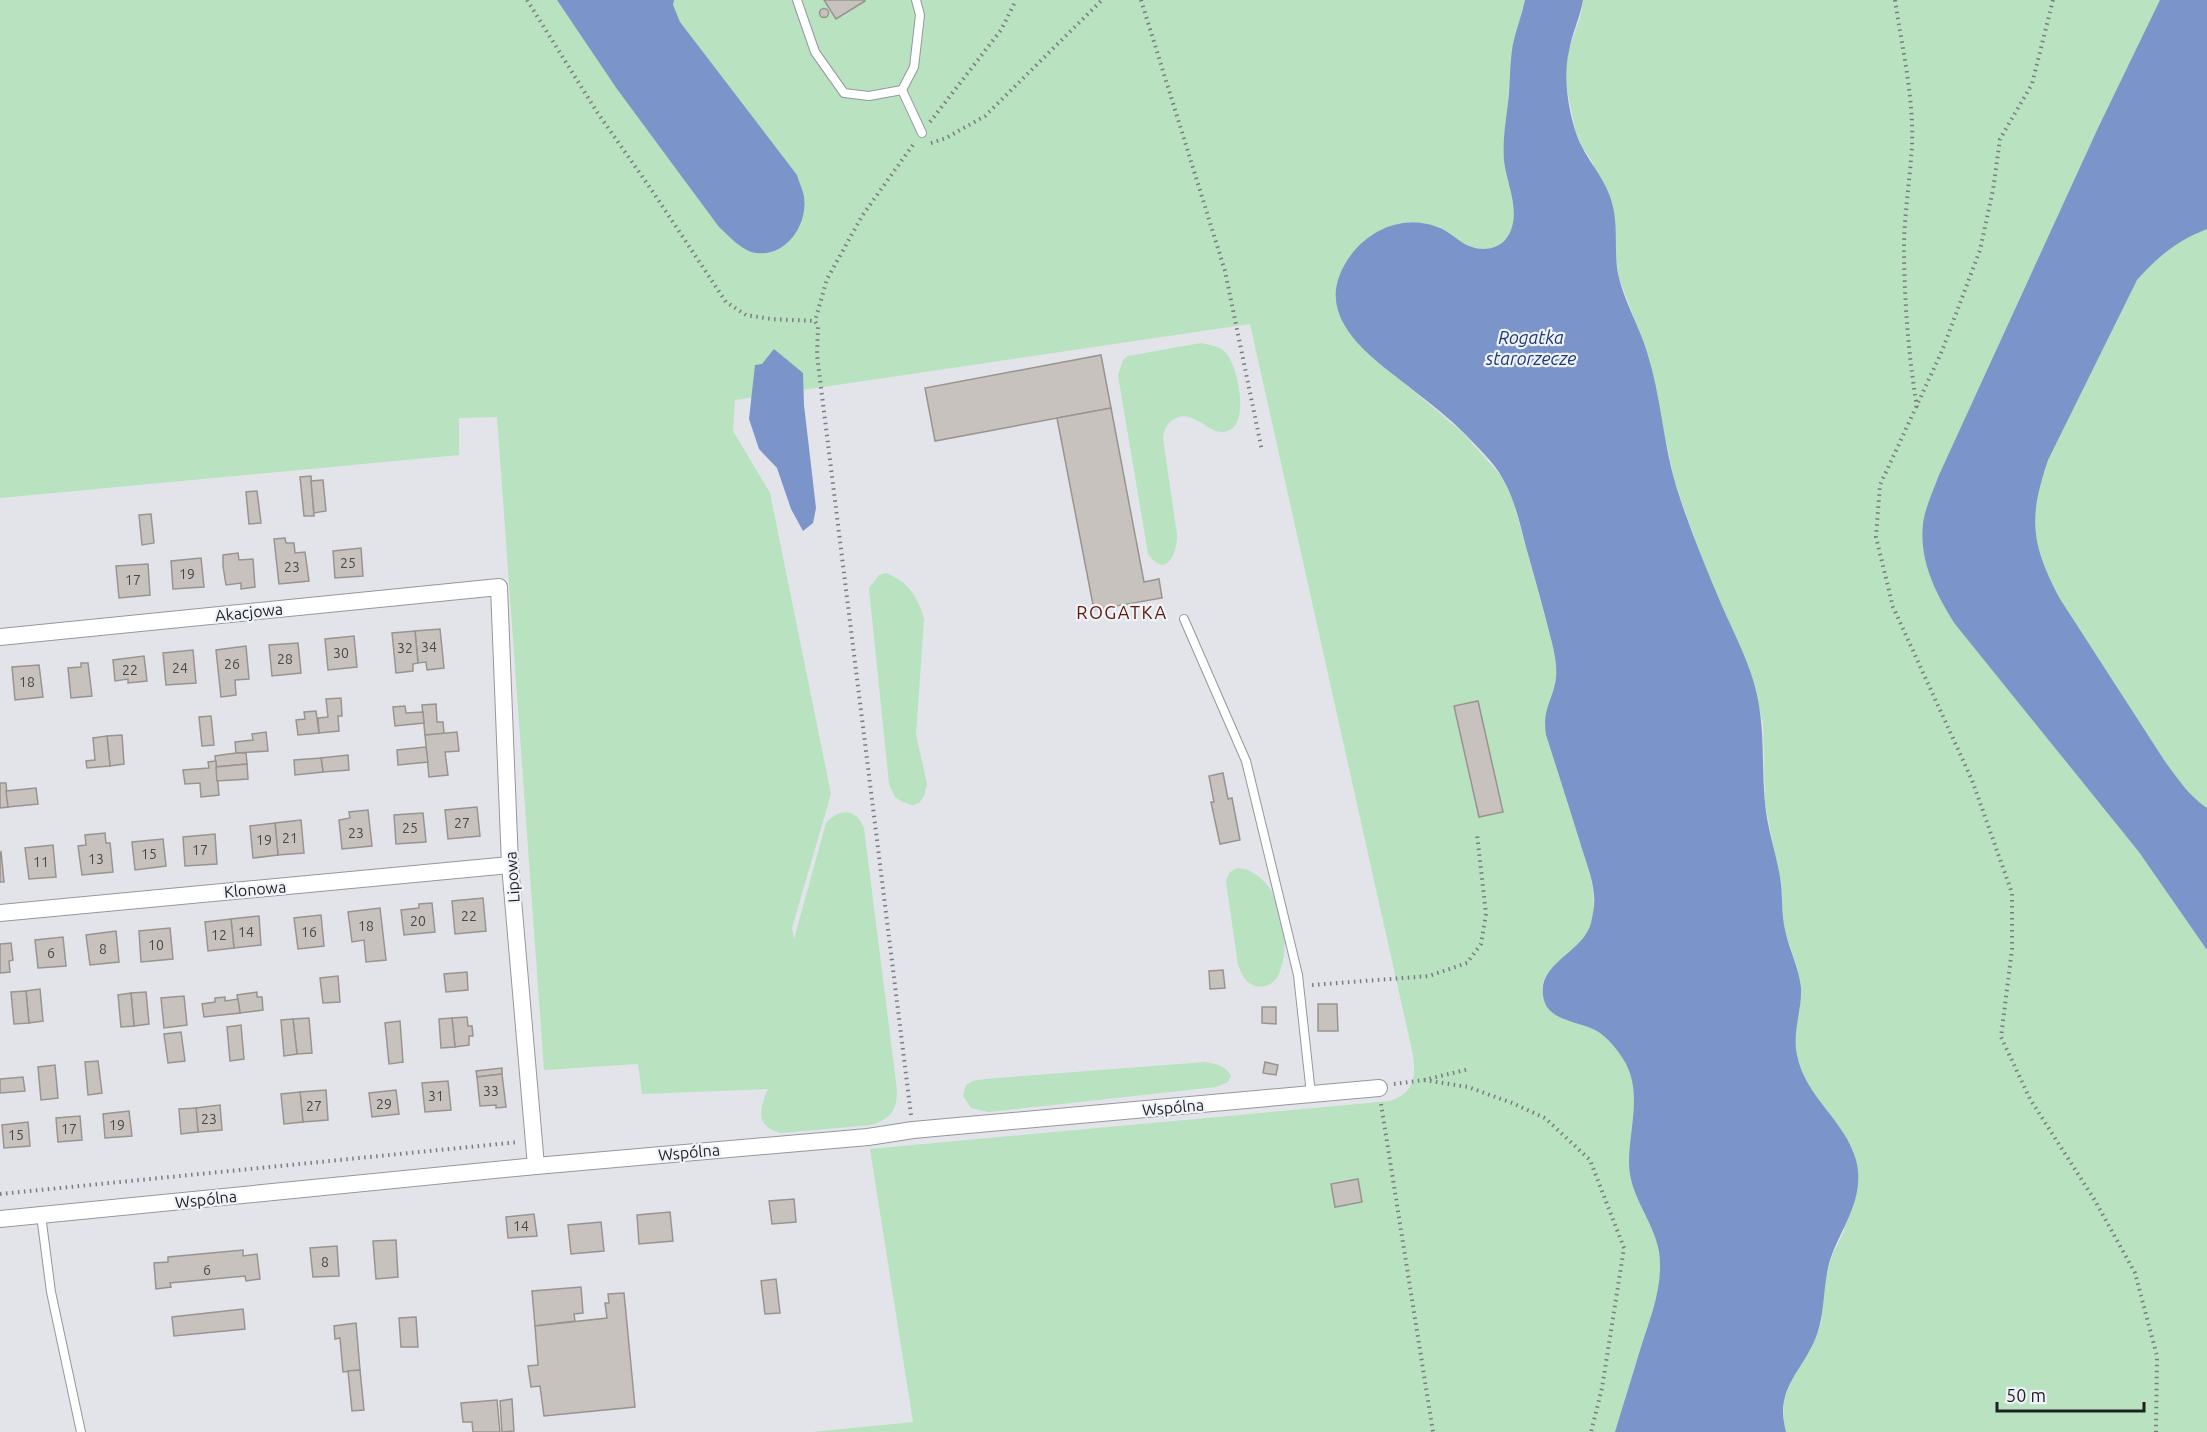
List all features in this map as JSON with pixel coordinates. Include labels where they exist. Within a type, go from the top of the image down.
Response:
[{"type":"street","name":"Akacjowa","points":[[0,637],[499,587]]},
{"type":"street","name":"Lipowa","points":[[499,587],[510,865],[536,1166]]},
{"type":"street","name":"Klonowa","points":[[0,913],[510,865]]},
{"type":"street","name":"Wspólna","points":[[0,1219],[536,1166],[868,1137],[913,1130],[1379,1088]]},
{"type":"lane","points":[[797,0],[815,52],[844,93],[869,96],[902,90]]},
{"type":"lane","points":[[902,90],[914,67],[920,15],[916,0]]},
{"type":"lane","points":[[902,90],[922,133]]},
{"type":"lane","points":[[1184,619],[1246,761],[1298,975],[1311,1094]]},
{"type":"lane","points":[[41,1215],[51,1292],[81,1432]]},
{"type":"path","points":[[527,0],[597,112],[726,302],[746,315],[771,319],[815,321]]},
{"type":"path","points":[[913,1130],[817,355],[818,327],[815,321],[827,279],[862,216],[910,148],[1001,30],[1016,0]]},
{"type":"path","points":[[928,143],[946,138],[985,116],[1102,0]]},
{"type":"path","points":[[1141,0],[1225,271],[1262,451]]},
{"type":"path","points":[[1895,0],[1910,100],[1912,146],[1906,189],[1904,243],[1911,374],[1917,408]]},
{"type":"path","points":[[2053,0],[2032,84],[2000,139],[1993,190],[1980,250],[1942,351],[1880,485],[1876,537],[1893,607],[1972,780],[2012,893],[2012,950],[2001,1037],[2030,1099],[2094,1199],[2135,1273],[2157,1356],[2156,1432]]},
{"type":"path","points":[[910,148],[919,146]]},
{"type":"path","points":[[1299,986],[1429,976],[1467,963],[1481,944],[1486,914],[1477,834]]},
{"type":"path","points":[[1432,1432],[1379,1088],[1469,1070]]},
{"type":"path","points":[[1424,1080],[1468,1087],[1545,1118],[1590,1160],[1624,1248],[1602,1388],[1590,1432]]},
{"type":"path","points":[[0,1194],[534,1140]]},
{"type":"green space","points":[[0,0],[1525,0],[1511,57],[1504,140],[1504,162],[1514,213],[1510,233],[1494,248],[1484,249],[1473,247],[1440,230],[1417,222],[1392,225],[1370,236],[1363,348],[1463,433],[1502,477],[1513,500],[1553,647],[1556,678],[1547,711],[1546,735],[1588,869],[1594,903],[1592,920],[1586,936],[1578,946],[1555,964],[1544,980],[1542,989],[1548,1007],[1554,1013],[1604,1036],[1615,1047],[1626,1064],[1631,1076],[1634,1101],[1630,1175],[1656,1241],[1660,1265],[1655,1302],[1615,1432],[812,1432],[913,1422],[870,1149],[1390,1101],[1404,1093],[1412,1084],[1413,1055],[1250,324],[735,400],[733,431],[770,493],[831,794],[792,928],[794,939],[826,823],[842,813],[852,814],[861,821],[864,828],[897,1090],[894,1109],[888,1117],[878,1123],[781,1133],[767,1126],[761,1116],[768,1089],[642,1094],[638,1064],[544,1070],[497,417],[459,418],[459,455],[0,498]]},
{"type":"green space","points":[[1583,0],[2207,0],[2207,1432],[1786,1432],[1784,1400],[1791,1380],[1814,1342],[1821,1323],[1825,1281],[1831,1258],[1844,1231],[1845,1138],[1814,1096],[1802,1075],[1795,1051],[1795,1030],[1800,1008],[1797,968],[1783,925],[1781,882],[1765,804],[1763,724],[1753,682],[1701,556],[1675,483],[1648,355],[1618,275],[1616,254],[1593,163],[1576,133],[1567,89],[1566,70],[1569,49],[1581,14]]},
{"type":"green space","points":[[1201,343],[1221,349],[1230,360],[1240,393],[1239,416],[1236,424],[1230,430],[1223,432],[1182,416],[1174,419],[1166,427],[1163,438],[1177,535],[1173,556],[1165,564],[1160,564],[1148,554],[1118,375],[1123,360],[1128,356]]},
{"type":"green space","points":[[886,573],[907,586],[919,604],[924,619],[916,735],[927,784],[924,796],[919,803],[912,805],[895,797],[889,784],[869,588],[879,575]]},
{"type":"green space","points":[[1239,868],[1253,873],[1265,883],[1274,896],[1284,928],[1283,962],[1278,976],[1266,986],[1255,986],[1246,981],[1238,965],[1226,882],[1230,873]]},
{"type":"green space","points":[[1205,1062],[1226,1069],[1231,1076],[1228,1082],[1216,1087],[989,1112],[971,1108],[963,1096],[966,1085],[985,1079]]},
{"type":"water","points":[[557,0],[674,0],[673,5],[680,22],[797,175],[803,194],[804,208],[793,237],[777,250],[756,253],[736,243],[719,227],[617,89]]},
{"type":"water","name":"Rogatka starorzecze","points":[[1525,0],[1583,0],[1567,61],[1566,82],[1571,113],[1580,143],[1606,187],[1613,207],[1618,274],[1652,369],[1676,486],[1697,546],[1743,653],[1758,699],[1762,729],[1766,812],[1780,877],[1785,930],[1801,988],[1796,1046],[1801,1070],[1808,1084],[1851,1146],[1856,1160],[1858,1187],[1851,1212],[1830,1260],[1818,1332],[1790,1384],[1783,1405],[1786,1432],[1615,1432],[1658,1290],[1659,1252],[1630,1175],[1634,1100],[1631,1076],[1626,1064],[1615,1047],[1600,1033],[1553,1013],[1547,1008],[1544,1000],[1543,987],[1546,977],[1586,934],[1591,923],[1594,902],[1590,874],[1546,735],[1545,718],[1556,678],[1556,660],[1552,643],[1517,512],[1499,473],[1486,455],[1453,422],[1385,368],[1357,342],[1346,328],[1338,312],[1336,295],[1339,277],[1355,250],[1378,231],[1407,223],[1422,223],[1442,229],[1467,245],[1485,249],[1502,243],[1511,231],[1514,211],[1504,161],[1504,135],[1512,50]]},
{"type":"water","points":[[2160,0],[2207,0],[2207,229],[2169,250],[2137,280],[2048,460],[2035,515],[2038,546],[2050,580],[2060,599],[2164,760],[2189,792],[2207,808],[2207,950],[2139,852],[1955,624],[1930,577],[1922,538],[1926,512],[1939,475],[2098,128]]},
{"type":"water","points":[[774,349],[803,373],[804,405],[816,508],[813,523],[803,531],[791,509],[777,468],[759,449],[749,419],[755,365],[762,364]]},
{"type":"building","points":[[824,0],[864,0],[865,1],[836,19]]},
{"type":"building","points":[[824,9],[828,13],[824,17],[820,13]]},
{"type":"building","points":[[1101,355],[1111,408],[935,441],[925,388]]},
{"type":"building","points":[[1111,408],[1144,582],[1159,579],[1162,598],[1094,610],[1057,418]]},
{"type":"building","points":[[311,476],[314,516],[304,516],[300,477]]},
{"type":"building","points":[[323,480],[326,511],[314,513],[311,481]]},
{"type":"building","points":[[257,491],[261,523],[249,524],[246,492]]},
{"type":"building","points":[[151,514],[154,543],[142,545],[139,515]]},
{"type":"building","points":[[285,538],[286,543],[294,543],[295,553],[305,552],[309,581],[279,584],[274,539]]},
{"type":"building","points":[[361,548],[363,576],[335,578],[333,551]]},
{"type":"building","points":[[238,553],[239,560],[253,559],[255,587],[241,589],[241,583],[226,585],[223,555]]},
{"type":"building","points":[[201,558],[204,587],[173,589],[171,561]]},
{"type":"building","points":[[148,564],[150,595],[119,598],[116,566]]},
{"type":"building","points":[[440,629],[444,668],[427,670],[426,662],[418,663],[415,631]]},
{"type":"building","points":[[415,631],[418,663],[413,664],[413,671],[396,673],[392,633]]},
{"type":"building","points":[[354,636],[357,667],[328,670],[325,639]]},
{"type":"building","points":[[298,643],[301,673],[272,676],[269,645]]},
{"type":"building","points":[[246,646],[249,679],[235,680],[236,695],[221,697],[216,650]]},
{"type":"building","points":[[193,650],[196,683],[166,685],[163,653]]},
{"type":"building","points":[[144,656],[147,681],[128,683],[128,679],[115,681],[113,660]]},
{"type":"building","points":[[81,663],[88,663],[92,696],[71,698],[68,668],[81,667]]},
{"type":"building","points":[[39,665],[43,697],[15,700],[12,667]]},
{"type":"building","points":[[341,698],[342,716],[338,716],[339,731],[319,733],[318,718],[328,717],[326,699]]},
{"type":"building","points":[[1478,701],[1503,812],[1479,817],[1454,706]]},
{"type":"building","points":[[436,704],[437,722],[443,722],[444,734],[425,735],[422,705]]},
{"type":"building","points":[[405,706],[406,713],[423,712],[424,723],[395,726],[393,707]]},
{"type":"building","points":[[316,711],[319,733],[298,735],[296,720],[305,719],[304,712]]},
{"type":"building","points":[[211,716],[214,745],[202,746],[199,717]]},
{"type":"building","points":[[266,732],[268,751],[236,753],[235,742],[253,740],[252,734]]},
{"type":"building","points":[[457,732],[459,751],[445,752],[448,775],[429,777],[425,735]]},
{"type":"building","points":[[122,735],[124,764],[110,766],[107,736]]},
{"type":"building","points":[[107,736],[110,766],[87,768],[86,761],[95,760],[93,738]]},
{"type":"building","points":[[426,747],[428,762],[398,765],[397,750]]},
{"type":"building","points":[[246,753],[247,764],[216,767],[215,756]]},
{"type":"building","points":[[348,755],[349,770],[323,772],[321,758]]},
{"type":"building","points":[[321,758],[323,772],[295,775],[294,760]]},
{"type":"building","points":[[216,761],[219,795],[201,797],[200,783],[185,784],[183,770],[209,768],[208,762]]},
{"type":"building","points":[[247,764],[248,779],[217,781],[216,767]]},
{"type":"building","points":[[1223,773],[1228,799],[1232,798],[1240,840],[1220,844],[1211,802],[1214,802],[1209,776]]},
{"type":"building","points":[[0,783],[6,783],[8,807],[0,808]]},
{"type":"building","points":[[36,788],[38,804],[8,807],[6,791]]},
{"type":"building","points":[[477,807],[480,836],[448,839],[445,810]]},
{"type":"building","points":[[368,810],[372,846],[342,849],[339,820],[350,818],[349,812]]},
{"type":"building","points":[[423,813],[426,842],[396,844],[394,815]]},
{"type":"building","points":[[301,820],[304,853],[278,855],[275,823]]},
{"type":"building","points":[[275,823],[278,855],[253,858],[250,826]]},
{"type":"building","points":[[105,833],[106,843],[110,843],[113,872],[82,875],[78,846],[86,845],[85,835]]},
{"type":"building","points":[[215,834],[217,864],[185,866],[183,837]]},
{"type":"building","points":[[163,839],[166,866],[135,870],[132,842]]},
{"type":"building","points":[[53,845],[56,877],[29,879],[25,848]]},
{"type":"building","points":[[1,852],[4,882],[0,882]]},
{"type":"building","points":[[483,898],[486,931],[455,934],[452,901]]},
{"type":"building","points":[[432,903],[435,932],[404,935],[401,910],[419,908],[419,904]]},
{"type":"building","points":[[380,908],[386,960],[366,962],[364,940],[352,942],[348,912]]},
{"type":"building","points":[[321,915],[324,946],[298,949],[294,918]]},
{"type":"building","points":[[259,916],[261,945],[234,948],[231,919]]},
{"type":"building","points":[[231,919],[234,948],[208,951],[205,922]]},
{"type":"building","points":[[170,928],[173,959],[141,962],[139,931]]},
{"type":"building","points":[[116,931],[119,962],[90,965],[86,935]]},
{"type":"building","points":[[63,937],[66,966],[38,968],[35,940]]},
{"type":"building","points":[[11,943],[13,960],[9,961],[10,972],[0,973],[0,944]]},
{"type":"building","points":[[1223,970],[1225,988],[1210,989],[1209,971]]},
{"type":"building","points":[[467,972],[468,990],[446,992],[444,974]]},
{"type":"building","points":[[338,976],[340,1002],[323,1003],[320,978]]},
{"type":"building","points":[[40,989],[43,1021],[29,1023],[26,991]]},
{"type":"building","points":[[26,991],[29,1023],[14,1024],[11,992]]},
{"type":"building","points":[[146,992],[149,1024],[134,1026],[131,993]]},
{"type":"building","points":[[257,992],[257,997],[262,997],[263,1010],[240,1013],[237,995]]},
{"type":"building","points":[[131,993],[134,1026],[121,1027],[118,995]]},
{"type":"building","points":[[184,996],[187,1025],[164,1028],[161,998]]},
{"type":"building","points":[[225,997],[225,1001],[238,999],[240,1013],[204,1017],[202,1004],[215,1002],[215,998]]},
{"type":"building","points":[[1318,1004],[1337,1004],[1338,1031],[1318,1031]]},
{"type":"building","points":[[1262,1007],[1276,1007],[1276,1024],[1262,1023]]},
{"type":"building","points":[[467,1017],[468,1026],[472,1026],[473,1036],[469,1036],[469,1045],[455,1047],[452,1018]]},
{"type":"building","points":[[309,1018],[312,1053],[297,1054],[293,1019]]},
{"type":"building","points":[[452,1018],[455,1047],[441,1048],[439,1019]]},
{"type":"building","points":[[293,1019],[297,1054],[284,1056],[281,1020]]},
{"type":"building","points":[[400,1021],[403,1062],[389,1064],[385,1023]]},
{"type":"building","points":[[241,1025],[244,1059],[230,1061],[227,1027]]},
{"type":"building","points":[[181,1032],[185,1061],[168,1063],[164,1034]]},
{"type":"building","points":[[98,1061],[102,1093],[88,1095],[85,1062]]},
{"type":"building","points":[[1265,1062],[1278,1065],[1276,1075],[1263,1073]]},
{"type":"building","points":[[55,1065],[58,1098],[41,1100],[38,1067]]},
{"type":"building","points":[[502,1068],[502,1074],[477,1077],[476,1071]]},
{"type":"building","points":[[502,1074],[506,1107],[480,1106],[477,1077]]},
{"type":"building","points":[[23,1077],[25,1091],[0,1093],[0,1079]]},
{"type":"building","points":[[448,1081],[451,1110],[425,1112],[422,1083]]},
{"type":"building","points":[[326,1090],[328,1120],[303,1122],[300,1092]]},
{"type":"building","points":[[396,1090],[399,1114],[372,1117],[369,1093]]},
{"type":"building","points":[[300,1092],[303,1122],[284,1124],[281,1094]]},
{"type":"building","points":[[220,1105],[222,1130],[198,1132],[196,1108]]},
{"type":"building","points":[[196,1108],[198,1132],[181,1134],[179,1109]]},
{"type":"building","points":[[129,1111],[132,1136],[105,1138],[103,1114]]},
{"type":"building","points":[[80,1116],[82,1140],[58,1142],[56,1118]]},
{"type":"building","points":[[28,1122],[30,1146],[4,1148],[2,1125]]},
{"type":"building","points":[[1358,1179],[1362,1202],[1335,1207],[1331,1184]]},
{"type":"building","points":[[794,1199],[796,1222],[772,1224],[769,1201]]},
{"type":"building","points":[[670,1212],[673,1241],[639,1244],[637,1215]]},
{"type":"building","points":[[534,1214],[537,1236],[508,1238],[506,1217]]},
{"type":"building","points":[[601,1222],[604,1251],[571,1254],[568,1225]]},
{"type":"building","points":[[396,1240],[398,1277],[376,1279],[373,1241]]},
{"type":"building","points":[[337,1246],[339,1276],[313,1277],[310,1248]]},
{"type":"building","points":[[243,1250],[243,1256],[257,1254],[260,1279],[246,1281],[245,1276],[170,1283],[171,1287],[156,1289],[154,1263],[168,1262],[168,1257]]},
{"type":"building","points":[[776,1279],[780,1313],[765,1314],[761,1281]]},
{"type":"building","points":[[581,1287],[583,1313],[574,1314],[575,1321],[535,1326],[532,1291]]},
{"type":"building","points":[[624,1293],[635,1407],[544,1416],[540,1386],[531,1387],[528,1366],[538,1365],[535,1326],[607,1318],[605,1303],[609,1303],[608,1294]]},
{"type":"building","points":[[243,1309],[245,1329],[174,1336],[172,1317]]},
{"type":"building","points":[[416,1317],[418,1347],[401,1347],[399,1318]]},
{"type":"building","points":[[356,1323],[360,1370],[343,1372],[340,1338],[335,1339],[334,1326]]},
{"type":"building","points":[[360,1370],[364,1410],[352,1411],[348,1371]]},
{"type":"building","points":[[512,1399],[514,1431],[502,1432],[500,1401]]},
{"type":"building","points":[[497,1400],[500,1432],[473,1432],[472,1422],[463,1422],[461,1403]]},
{"type":"district","name":"ROGATKA","points":[[1122,613]]}]
